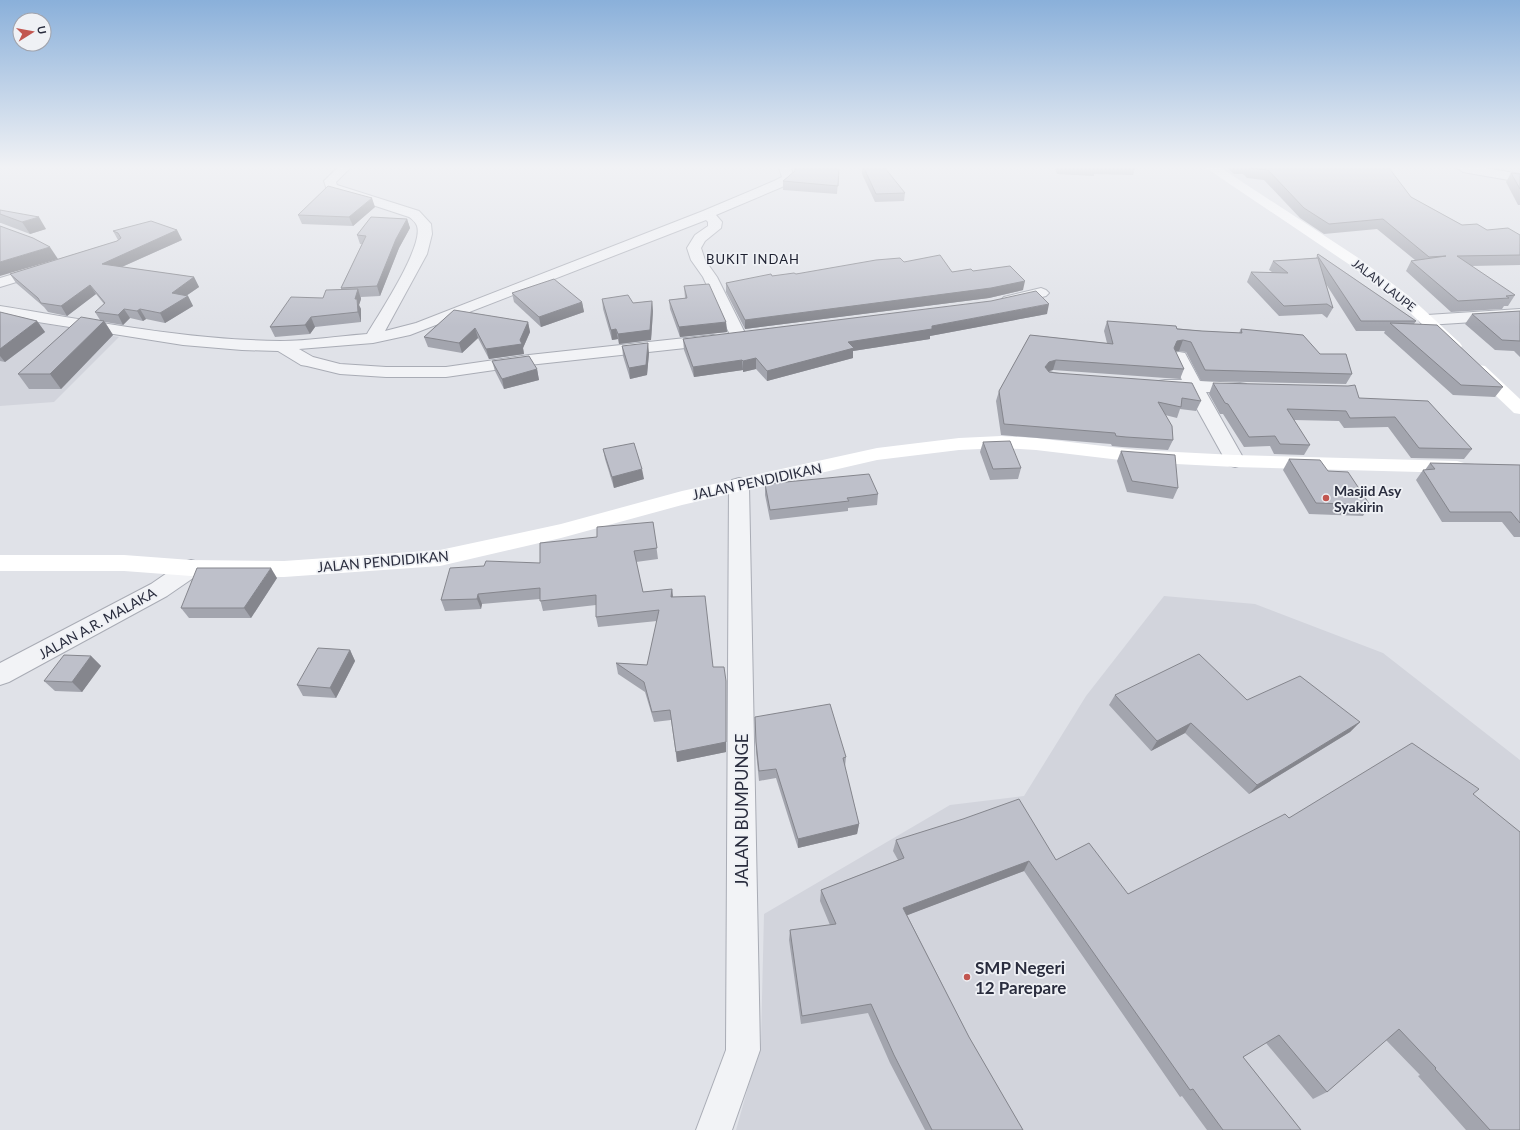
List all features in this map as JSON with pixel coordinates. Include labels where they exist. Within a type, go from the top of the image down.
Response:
[{"type":"street","points":[[374,338],[420,254],[425,234],[424,224],[421,221]]},
{"type":"street","points":[[0,311],[182,340],[242,346],[282,346],[374,338],[404,332],[422,326],[691,221]]},
{"type":"street","points":[[282,346],[307,361],[340,368],[386,372],[446,372],[529,360],[745,336],[710,276],[698,260],[694,248],[700,238],[714,228],[714,221]]},
{"type":"street","name":"JALAN LAUPE","points":[[1292,221],[1355,262],[1405,300],[1520,410]]},
{"type":"street","points":[[0,283],[51,267]]},
{"type":"street","points":[[996,302],[1041,293]]},
{"type":"street","points":[[1427,320],[1487,314],[1520,314]]},
{"type":"street","points":[[1179,357],[1235,461]]},
{"type":"street","points":[[1147,384],[1194,387],[1256,388]]},
{"type":"street","name":"JALAN PENDIDIKAN","points":[[0,563],[124,563],[191,568],[284,569],[440,558],[561,531],[682,498],[877,454],[966,444],[1001,442],[1036,444],[1137,456],[1235,461],[1474,467]]},
{"type":"street","name":"JALAN BUMPUNGE","points":[[714,1130],[743,1050],[739,485]]},
{"type":"street","name":"JALAN A.R. MALAKA","points":[[0,675],[158,590],[191,568]]},
{"type":"shaded area","points":[[34,322],[119,337],[54,402],[0,406],[0,341]]},
{"type":"shaded area","points":[[1164,596],[1255,604],[1383,653],[1520,760],[1520,1130],[736,1130],[761,1041],[764,914],[950,805],[1024,796],[1086,696]]},
{"type":"building","points":[[151,221],[177,230],[102,264],[194,277],[172,293],[188,296],[160,313],[140,309],[137,311],[124,309],[118,315],[95,312],[105,303],[90,285],[61,306],[41,303],[38,298],[10,274],[117,241],[121,238],[118,233],[113,231]]},
{"type":"building","points":[[368,221],[406,221],[396,239],[377,286],[341,288],[366,236],[357,235]]},
{"type":"building","points":[[1324,221],[1364,221],[1329,224]]},
{"type":"building","points":[[1385,221],[1454,221],[1462,225],[1477,224],[1487,230],[1508,228],[1520,235],[1520,255],[1457,256],[1515,295],[1506,296],[1509,298],[1458,301],[1411,261],[1446,256],[1429,257]]},
{"type":"building","points":[[0,226],[33,238],[50,247],[0,262]]},
{"type":"building","points":[[1318,254],[1416,321],[1361,321],[1317,255]]},
{"type":"building","points":[[940,255],[952,272],[1010,266],[1025,281],[991,288],[745,320],[726,283],[771,274],[772,276],[796,274],[876,260],[900,258],[904,262]]},
{"type":"building","points":[[1318,258],[1333,308],[1327,304],[1284,306],[1251,272],[1288,273],[1273,261]]},
{"type":"building","points":[[554,279],[582,302],[539,317],[512,293]]},
{"type":"building","points":[[709,284],[726,322],[679,327],[669,300],[687,298],[684,286]]},
{"type":"building","points":[[358,289],[355,299],[357,299],[358,312],[311,317],[305,325],[270,327],[291,297],[323,298],[326,290]]},
{"type":"building","points":[[1036,291],[1049,304],[932,326],[932,329],[848,342],[854,348],[767,371],[756,358],[693,367],[683,339],[991,301]]},
{"type":"building","points":[[628,295],[633,303],[652,301],[650,330],[618,334],[616,329],[611,330],[602,299]]},
{"type":"building","points":[[454,310],[528,322],[520,340],[522,344],[486,349],[475,328],[459,343],[424,337]]},
{"type":"building","points":[[1520,311],[1520,341],[1502,340],[1472,314]]},
{"type":"building","points":[[0,312],[37,321],[0,349]]},
{"type":"building","points":[[81,317],[104,321],[50,374],[18,374]]},
{"type":"building","points":[[1107,321],[1176,326],[1177,329],[1202,331],[1242,333],[1241,329],[1303,335],[1320,354],[1346,354],[1352,374],[1205,370],[1191,342],[1183,340],[1177,341],[1174,348],[1184,369],[1056,360],[1049,362],[1045,367],[1049,372],[1056,373],[1192,383],[1201,401],[1182,398],[1181,407],[1158,402],[1172,426],[1173,440],[1116,436],[1115,433],[1004,424],[999,391],[1030,335],[1113,344]]},
{"type":"building","points":[[1390,323],[1437,325],[1503,387],[1461,385]]},
{"type":"building","points":[[648,343],[646,365],[629,368],[622,346]]},
{"type":"building","points":[[529,356],[537,369],[502,379],[492,361]]},
{"type":"building","points":[[1213,383],[1355,385],[1359,398],[1428,401],[1472,449],[1419,448],[1395,417],[1350,418],[1346,411],[1287,409],[1310,445],[1280,444],[1275,436],[1249,437]]},
{"type":"building","points":[[1010,441],[1021,468],[993,469],[983,442]]},
{"type":"building","points":[[634,443],[642,469],[612,477],[603,449]]},
{"type":"building","points":[[1121,451],[1175,455],[1178,488],[1132,481]]},
{"type":"building","points":[[1289,459],[1320,460],[1328,471],[1348,472],[1370,505],[1316,503]]},
{"type":"building","points":[[1430,463],[1520,465],[1520,523],[1511,512],[1450,512],[1423,470],[1435,469]]},
{"type":"building","points":[[869,474],[878,494],[847,498],[849,501],[770,510],[765,484]]},
{"type":"building","points":[[653,522],[657,548],[634,551],[643,592],[672,589],[671,597],[705,596],[713,667],[724,667],[726,681],[726,742],[676,752],[670,710],[652,712],[644,682],[616,663],[647,665],[659,610],[596,617],[596,595],[540,601],[540,588],[478,594],[477,599],[441,600],[450,568],[484,566],[486,561],[540,563],[540,543],[597,537],[597,527]]},
{"type":"building","points":[[197,568],[271,568],[244,608],[181,608]]},
{"type":"building","points":[[318,648],[350,650],[330,688],[297,685]]},
{"type":"building","points":[[1199,654],[1247,700],[1300,676],[1360,722],[1257,785],[1191,723],[1157,741],[1115,695]]},
{"type":"building","points":[[64,655],[91,656],[72,682],[44,681]]},
{"type":"building","points":[[830,704],[846,757],[843,758],[859,824],[798,839],[776,769],[759,771],[755,717]]},
{"type":"building","points":[[1412,743],[1479,789],[1473,794],[1520,832],[1520,1130],[1490,1130],[1435,1069],[1436,1068],[1399,1029],[1327,1092],[1279,1035],[1243,1057],[1301,1130],[1223,1130],[1193,1089],[1190,1090],[1029,861],[903,908],[969,1037],[1023,1130],[932,1130],[894,1055],[871,1004],[802,1016],[790,930],[836,924],[821,890],[904,858],[896,840],[963,819],[1019,799],[1056,860],[1089,843],[1128,894],[1285,814],[1289,818]]},
{"type":"place","name":"Masjid Asy Syakirin","points":[[1326,498]]},
{"type":"place","name":"SMP Negeri 12 Parepare","points":[[967,977]]},
{"type":"district","name":"BUKIT INDAH","points":[[753,259]]}]
